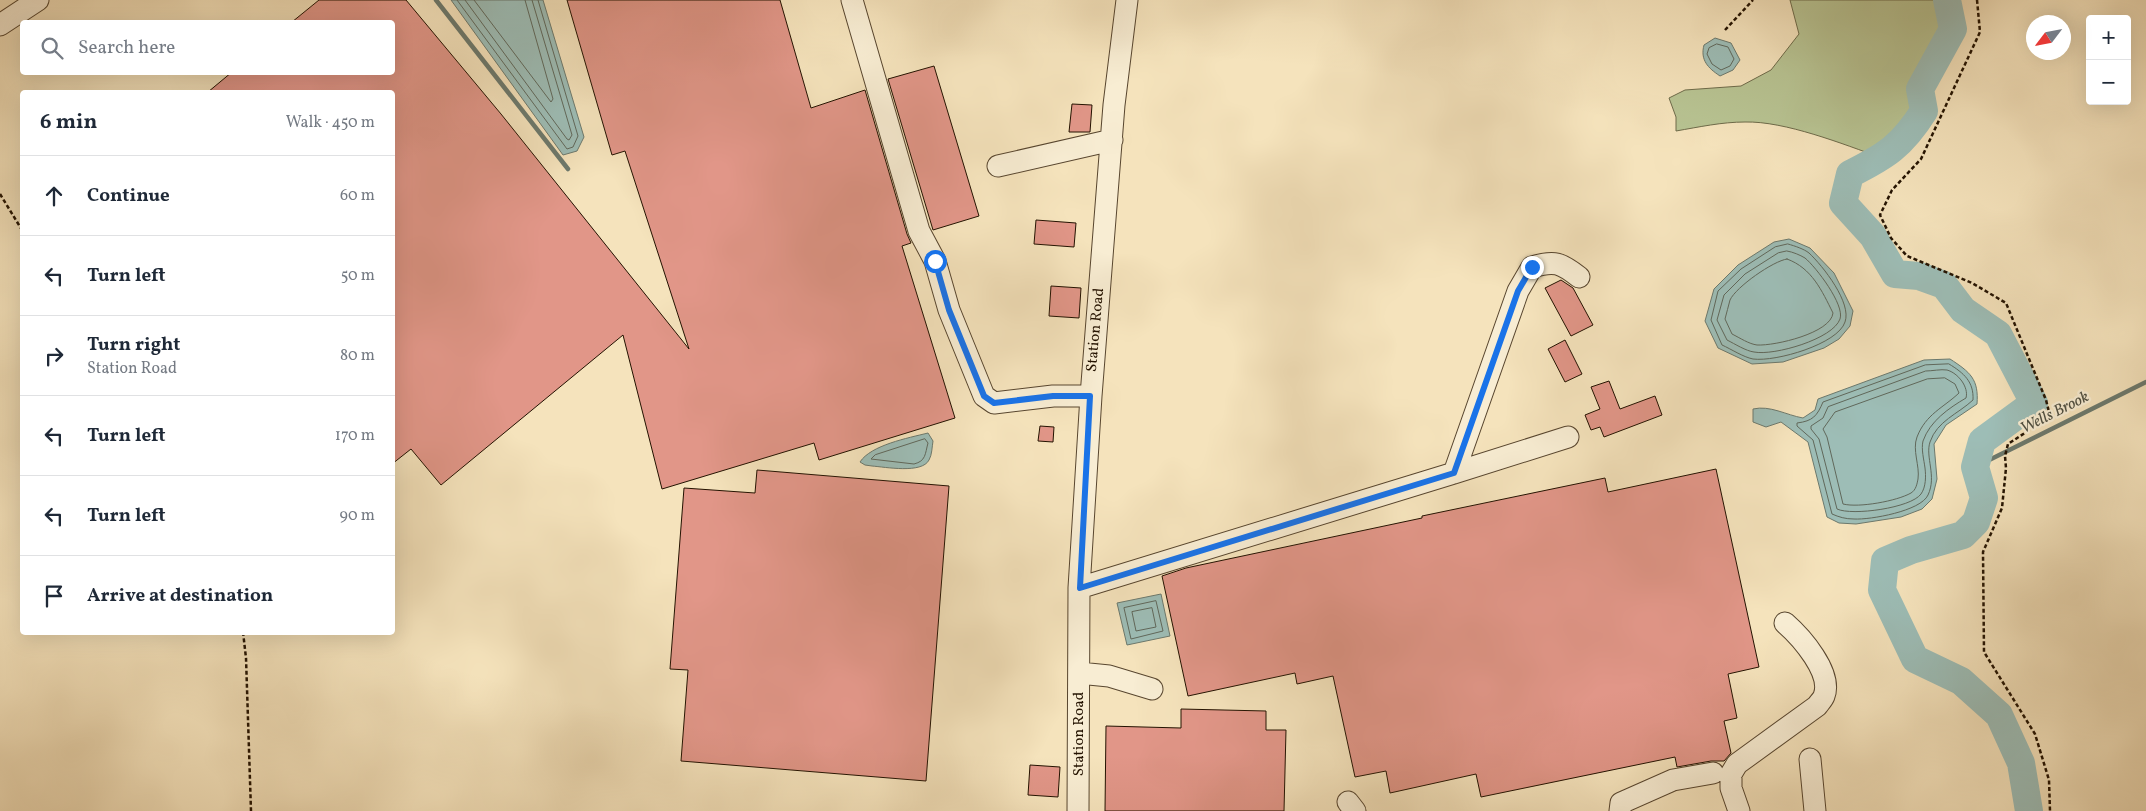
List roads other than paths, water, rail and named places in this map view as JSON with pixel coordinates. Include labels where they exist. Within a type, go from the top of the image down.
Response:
[{"type":"street","points":[[0,25],[38,0]]},
{"type":"street","points":[[852,0],[919,231],[935,261],[949,310],[984,396],[994,403],[1053,396],[1090,396]]},
{"type":"street","name":"Station Road","points":[[1078,811],[1080,588],[1090,396],[1114,105],[1127,0]]},
{"type":"street","points":[[998,166],[1112,140]]},
{"type":"street","points":[[1454,473],[1518,291],[1532,267],[1545,263],[1560,263],[1579,277]]},
{"type":"street","points":[[1080,588],[1568,436]]},
{"type":"street","points":[[1739,811],[1732,788],[1731,774],[1737,764],[1817,706],[1824,695],[1824,678],[1816,660],[1802,637],[1785,623]]},
{"type":"street","points":[[1079,673],[1109,676],[1152,689]]},
{"type":"street","points":[[1810,759],[1815,811]]},
{"type":"street","points":[[1620,811],[1621,803],[1673,780],[1713,773]]},
{"type":"water","points":[[451,0],[543,0],[584,137],[577,151],[563,155]]},
{"type":"water","points":[[1715,38],[1731,43],[1740,60],[1733,70],[1720,76],[1709,67],[1703,55],[1704,45]]},
{"type":"water","points":[[1789,239],[1810,248],[1834,273],[1853,311],[1850,326],[1839,339],[1824,348],[1783,362],[1752,364],[1718,348],[1705,321],[1714,289],[1738,265],[1774,242]]},
{"type":"water","points":[[1950,359],[1968,372],[1975,382],[1977,404],[1946,425],[1934,444],[1937,479],[1932,499],[1922,509],[1901,517],[1856,524],[1839,523],[1827,517],[1808,442],[1781,422],[1766,427],[1753,422],[1753,409],[1772,409],[1803,418],[1815,410],[1818,399],[1924,360]]},
{"type":"water","points":[[928,433],[933,441],[931,456],[925,464],[919,467],[894,468],[865,465],[860,462],[872,451],[881,447]]},
{"type":"water","points":[[1161,594],[1170,636],[1127,645],[1117,603]]},
{"type":"waterway","points":[[436,0],[568,169]]},
{"type":"waterway","points":[[1947,0],[1953,29],[1920,89],[1924,111],[1908,133],[1892,149],[1850,174],[1843,203],[1873,236],[1895,274],[1919,276],[1944,285],[1963,310],[1998,334],[2034,403],[1982,441],[1975,467],[1984,498],[1976,522],[1963,535],[1911,550],[1885,561],[1882,590],[1915,659],[1961,681],[1999,715],[2021,763],[2029,811]]},
{"type":"waterway","name":"Wells Brook","points":[[1975,467],[2146,382]]}]
